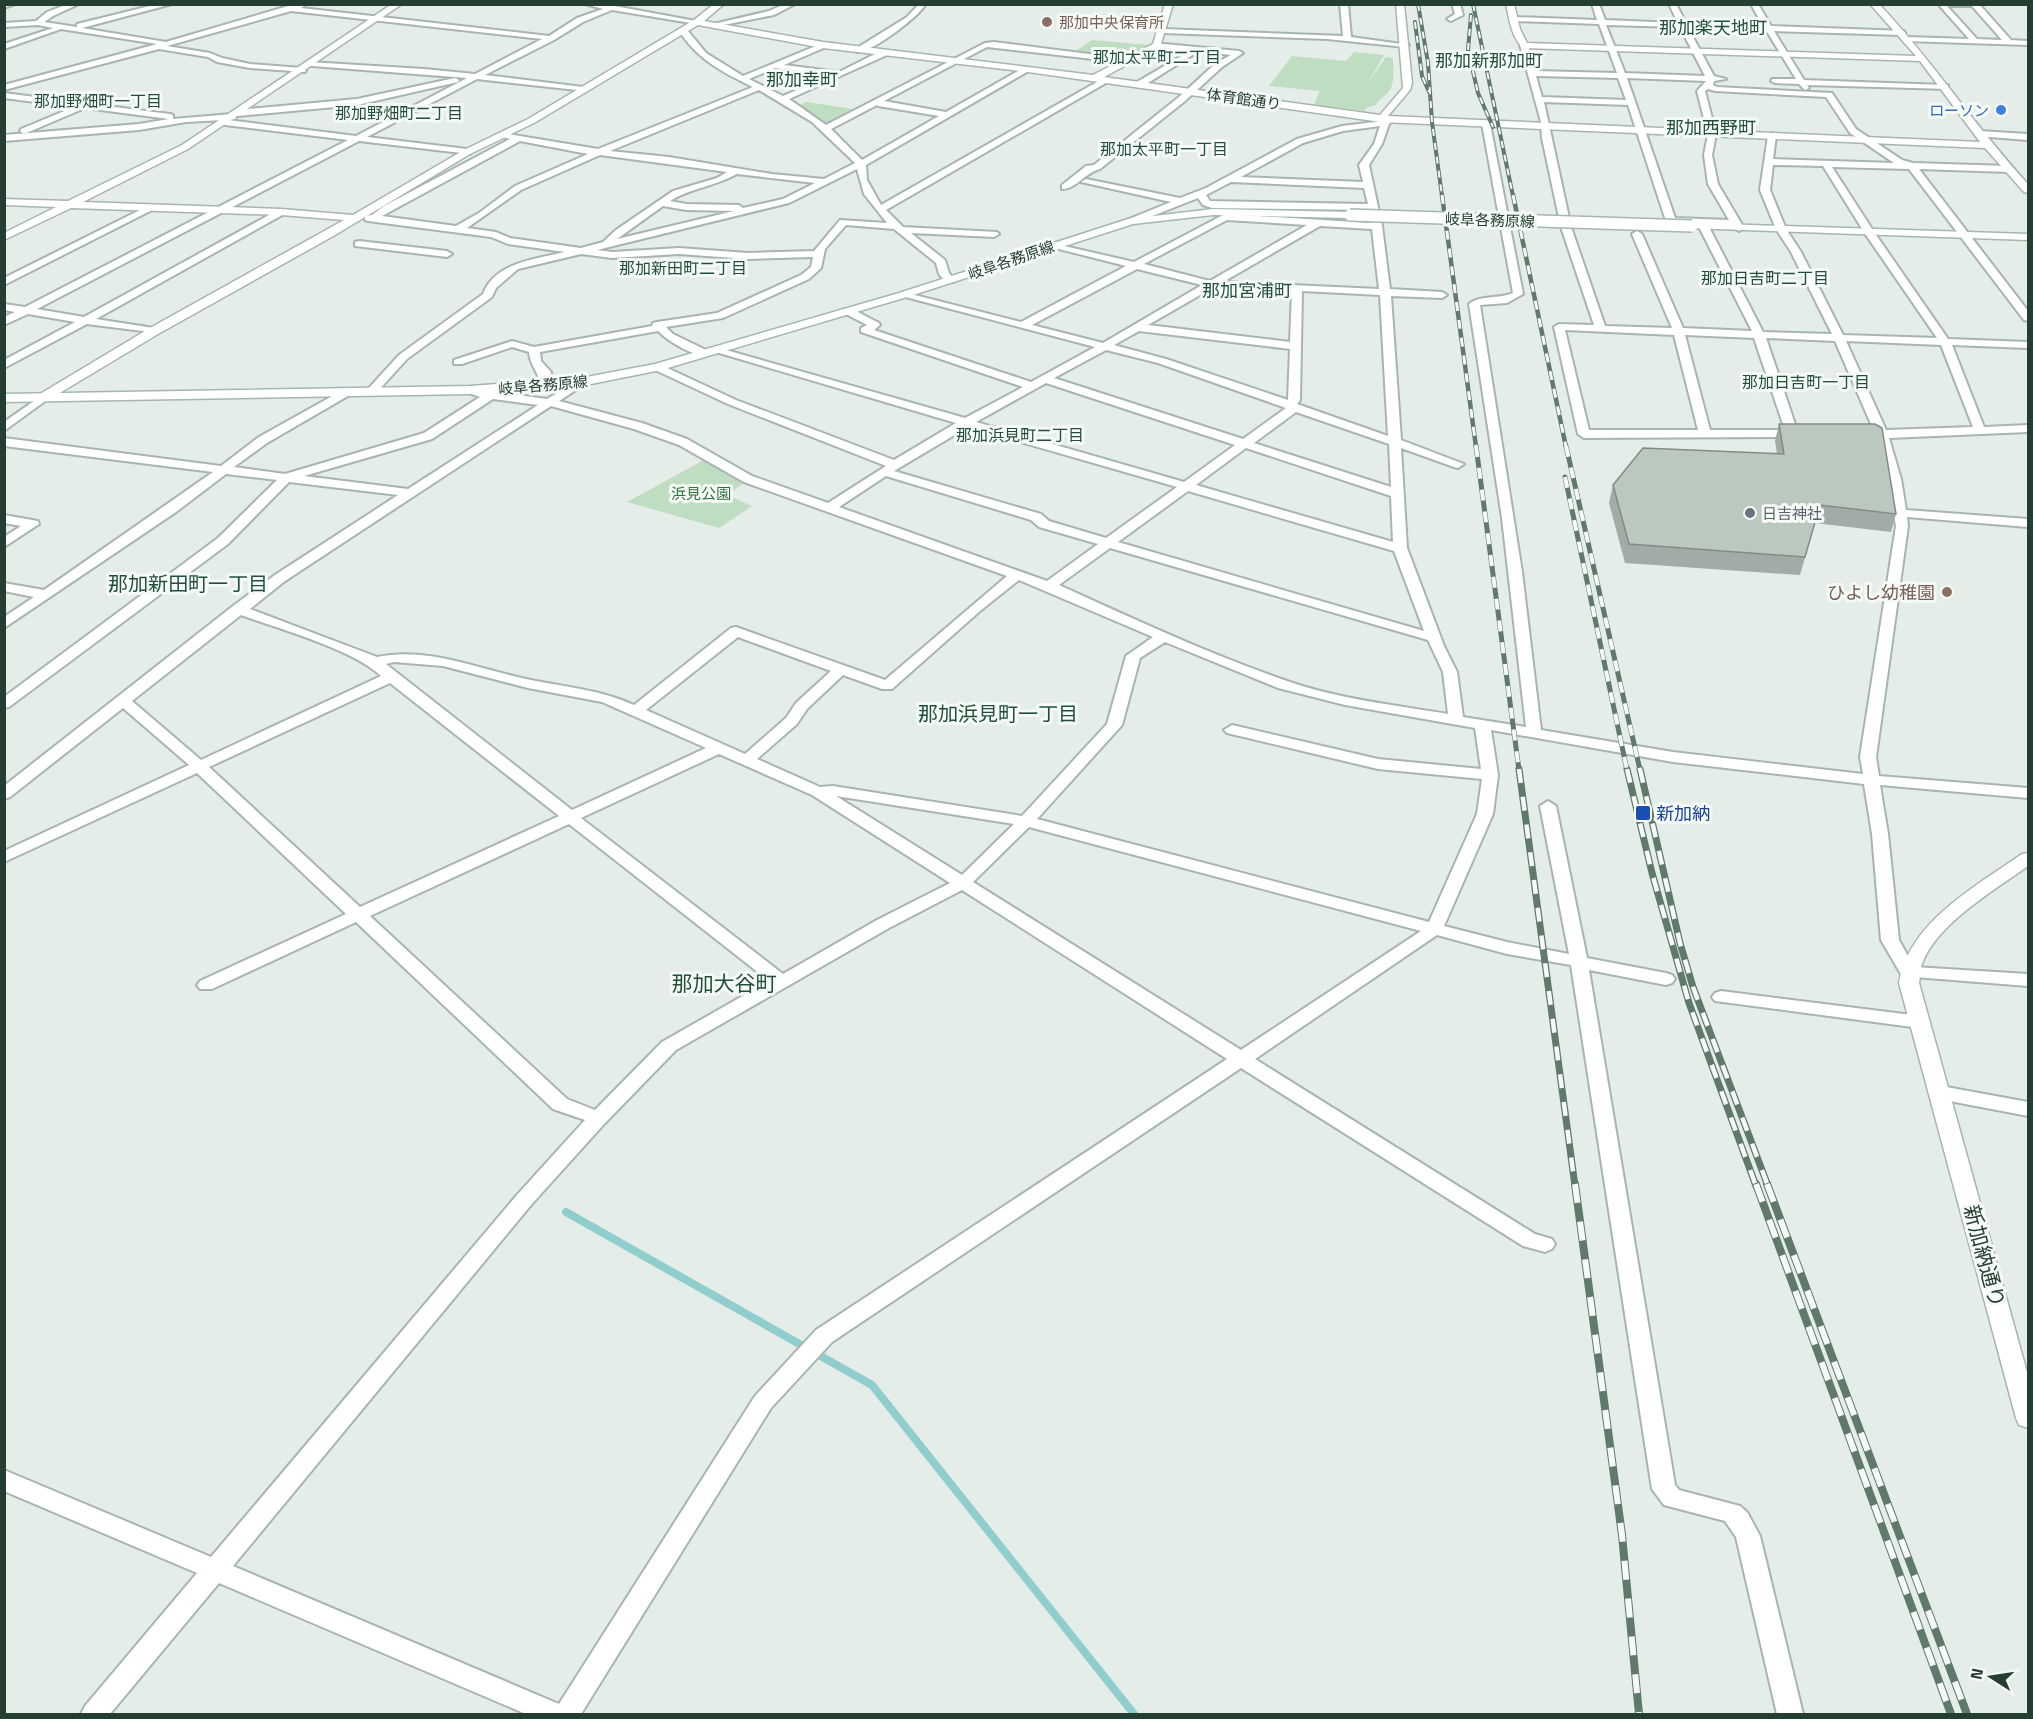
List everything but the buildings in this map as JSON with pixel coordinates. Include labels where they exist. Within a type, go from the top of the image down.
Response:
[{"type":"street","points":[[4,6],[12,4]]},
{"type":"street","points":[[39,23],[50,14],[76,4]]},
{"type":"street","points":[[127,4],[138,9],[137,11]]},
{"type":"street","points":[[4,47],[61,28],[74,27],[169,4]]},
{"type":"street","points":[[4,88],[170,44],[304,4]]},
{"type":"street","points":[[4,237],[158,163],[312,64],[398,4]]},
{"type":"street","points":[[588,4],[824,45],[1028,69]]},
{"type":"street","points":[[4,428],[44,397],[154,331],[356,218],[467,152],[505,135],[681,32],[720,4]]},
{"type":"street","points":[[713,25],[771,12],[792,4]]},
{"type":"street","points":[[860,50],[912,20],[923,4]]},
{"type":"street","points":[[1157,45],[1163,31],[1169,4]]},
{"type":"street","points":[[1344,4],[1347,40]]},
{"type":"street","points":[[1400,4],[1407,88],[1386,120],[1378,144],[1364,165],[1377,226],[1385,292],[1399,494],[1400,548],[1437,646],[1447,660],[1453,679],[1456,720]]},
{"type":"street","points":[[1451,19],[1459,15],[1456,4]]},
{"type":"street","points":[[1510,4],[1539,99],[1566,227],[1601,329]]},
{"type":"street","points":[[1595,4],[1642,131],[1671,221],[1737,226]]},
{"type":"street","points":[[1672,4],[1715,89],[1829,95],[1853,131],[1899,162],[1912,166],[2028,318]]},
{"type":"street","points":[[1754,4],[1809,94]]},
{"type":"street","points":[[1874,4],[1923,59],[1988,146],[2028,190]]},
{"type":"street","points":[[1941,4],[1974,40]]},
{"type":"street","points":[[1946,4],[1975,5],[2008,42]]},
{"type":"street","points":[[4,322],[551,38],[580,20],[611,8]]},
{"type":"street","points":[[290,9],[551,38]]},
{"type":"street","points":[[1514,19],[1769,29],[2028,43]]},
{"type":"street","points":[[4,25],[39,23],[61,28]]},
{"type":"street","points":[[74,27],[170,44]]},
{"type":"street","points":[[1163,31],[1327,37],[1404,45]]},
{"type":"street","points":[[681,32],[685,33],[694,48],[741,80],[782,99],[827,128],[861,164],[861,175],[865,188],[881,209],[898,228],[941,262],[944,274],[950,280]]},
{"type":"street","points":[[827,128],[985,45],[994,44],[1128,61]]},
{"type":"street","points":[[741,80],[824,45]]},
{"type":"street","points":[[1065,187],[1089,168],[1097,167],[1219,65],[1239,53],[1157,45],[1095,78]]},
{"type":"street","points":[[1524,45],[1923,59]]},
{"type":"street","points":[[158,47],[210,55],[220,60],[250,66],[302,70]]},
{"type":"street","points":[[1140,84],[1198,49]]},
{"type":"street","points":[[782,99],[884,53]]},
{"type":"street","points":[[312,64],[474,77],[583,89]]},
{"type":"street","points":[[774,66],[841,74]]},
{"type":"street","points":[[372,391],[403,357],[488,295],[491,288],[514,267],[755,210],[794,198],[822,181],[861,164],[1028,69]]},
{"type":"street","name":"体育館通り","points":[[1028,69],[1386,120],[1988,146]]},
{"type":"street","points":[[1532,73],[1710,82],[1733,80]]},
{"type":"street","points":[[9,137],[139,127],[186,119],[232,117],[357,102],[474,77]]},
{"type":"street","points":[[881,209],[1107,80]]},
{"type":"street","points":[[1767,81],[1945,87]]},
{"type":"street","points":[[1710,82],[1701,91],[1712,134],[1708,155],[1713,184],[1737,226]]},
{"type":"street","points":[[458,229],[518,188],[599,152],[758,88]]},
{"type":"street","points":[[4,95],[186,119]]},
{"type":"street","points":[[1539,99],[1631,103]]},
{"type":"street","points":[[878,103],[947,115]]},
{"type":"street","points":[[4,143],[9,137],[84,105]]},
{"type":"street","points":[[232,117],[357,138],[467,152]]},
{"type":"street","points":[[1132,221],[1201,194],[1300,141],[1386,120]]},
{"type":"street","points":[[1486,124],[1518,294],[1503,301],[1474,304],[1503,476],[1527,653],[1534,734]]},
{"type":"street","points":[[1979,134],[2028,137]]},
{"type":"street","points":[[505,135],[599,152],[822,181]]},
{"type":"street","points":[[1721,997],[1920,1022],[1908,972],[1890,940],[1880,834],[1868,757],[1895,583],[1902,526],[1900,513],[1888,448],[1839,338],[1796,252],[1780,229],[1765,190],[1772,136]]},
{"type":"street","points":[[374,219],[387,208],[518,138]]},
{"type":"street","points":[[1769,162],[2009,169]]},
{"type":"street","points":[[1826,164],[1869,232],[1945,342],[1980,431]]},
{"type":"street","points":[[606,245],[619,232],[676,193],[720,180],[736,171]]},
{"type":"street","points":[[1231,179],[1370,185]]},
{"type":"street","points":[[1086,182],[1182,202],[1189,213]]},
{"type":"street","points":[[1201,194],[1206,203],[1212,205],[1373,207]]},
{"type":"street","points":[[4,202],[281,212],[374,219],[493,234],[508,241],[579,252],[627,256],[680,251],[748,256],[819,254]]},
{"type":"street","points":[[663,203],[755,210]]},
{"type":"street","points":[[4,282],[151,208]]},
{"type":"street","points":[[4,365],[281,212]]},
{"type":"street","name":"岐阜各務原線","points":[[4,398],[470,390],[581,382],[657,367],[903,295],[1132,221],[1189,213],[1737,226],[2028,237]]},
{"type":"street","points":[[1022,326],[1225,217],[1377,226]]},
{"type":"street","points":[[659,328],[657,325],[719,316],[791,284],[816,268],[824,242],[843,222],[994,234]]},
{"type":"street","points":[[829,508],[967,422],[1103,347],[1317,223]]},
{"type":"street","points":[[399,248],[436,226]]},
{"type":"street","points":[[1704,226],[1759,335],[1792,434]]},
{"type":"street","points":[[1637,234],[1679,332],[1705,434]]},
{"type":"street","points":[[358,244],[447,254]]},
{"type":"street","points":[[1055,245],[1210,284],[1442,295]]},
{"type":"street","points":[[1049,586],[1293,406],[1297,288]]},
{"type":"street","points":[[903,295],[1162,361],[1458,464]]},
{"type":"street","points":[[4,307],[154,331]]},
{"type":"street","points":[[848,311],[875,325],[865,330],[1032,386]]},
{"type":"street","points":[[1135,327],[1295,346]]},
{"type":"street","points":[[1814,434],[1584,434],[1559,327],[2028,345]]},
{"type":"street","points":[[458,362],[512,344],[534,350],[659,328],[710,351],[967,422],[1400,548]]},
{"type":"street","points":[[534,350],[535,362],[545,372],[546,386]]},
{"type":"street","points":[[657,367],[732,402],[890,468],[1036,517],[1044,524],[1423,635],[1434,636]]},
{"type":"street","points":[[1045,379],[1399,494]]},
{"type":"street","points":[[4,794],[280,578],[581,382]]},
{"type":"street","points":[[470,390],[552,403],[638,426],[683,442],[748,479],[1018,574],[1283,685],[1344,701],[1673,757],[1872,780],[2028,793]]},
{"type":"street","points":[[4,624],[171,509],[263,441],[349,391]]},
{"type":"street","points":[[4,704],[224,541],[287,477],[428,436],[491,395]]},
{"type":"street","points":[[1848,435],[2028,429]]},
{"type":"street","points":[[4,442],[410,493]]},
{"type":"street","points":[[1900,513],[2028,523]]},
{"type":"street","points":[[4,519],[33,524],[4,543]]},
{"type":"street","points":[[634,712],[736,631],[887,686],[974,612],[974,609],[1018,574]]},
{"type":"street","points":[[4,587],[46,595]]},
{"type":"street","points":[[238,609],[293,628],[375,662],[391,677],[572,816],[783,983]]},
{"type":"street","points":[[94,1714],[524,1200],[598,1118],[669,1046],[883,924],[963,883],[1026,821],[1114,726],[1133,656],[1164,637]]},
{"type":"street","points":[[375,662],[394,658],[443,662],[528,684],[606,698],[818,792],[1530,1241],[1545,1244]]},
{"type":"street","points":[[746,761],[792,721],[801,706],[840,670]]},
{"type":"street","points":[[4,857],[391,677]]},
{"type":"street","points":[[119,703],[129,705],[199,766],[560,1104],[598,1118]]},
{"type":"street","points":[[567,1714],[764,1402],[795,1365],[825,1336],[1243,1059],[1427,935],[1435,927],[1485,814],[1490,775],[1482,724]]},
{"type":"street","points":[[1232,730],[1378,764],[1490,775]]},
{"type":"street","points":[[206,985],[717,749]]},
{"type":"street","points":[[818,792],[833,791],[1026,821],[1435,927],[1507,948],[1666,979]]},
{"type":"street","points":[[1548,806],[1579,961],[1665,1489],[1672,1498],[1732,1513],[1739,1519],[1748,1536],[1790,1714]]},
{"type":"street","points":[[1908,972],[1922,945],[1957,910],[2028,858]]},
{"type":"street","points":[[1908,972],[2028,980]]},
{"type":"street","name":"新加納通り","points":[[1920,1022],[2028,1418]]},
{"type":"street","points":[[1941,1093],[2028,1109]]},
{"type":"street","points":[[4,1480],[554,1714]]},
{"type":"green space","points":[[1092,40],[1149,45],[1124,61],[1071,54]]},
{"type":"green space","points":[[1354,52],[1384,55],[1368,83],[1386,57],[1393,58],[1393,78],[1390,90],[1376,105],[1366,108],[1365,111],[1314,105],[1320,91],[1269,86],[1292,56],[1346,61]]},
{"type":"green space","points":[[806,102],[860,110],[826,127],[799,106]]},
{"type":"green space","name":"浜見公園","points":[[704,460],[745,482],[727,495],[752,506],[719,528],[627,502]]},
{"type":"waterway","points":[[566,1212],[872,1385],[1134,1714]]},
{"type":"railway","points":[[1418,4],[1428,63],[1432,122],[1442,196]]},
{"type":"railway","points":[[1473,4],[1513,196]]},
{"type":"railway","points":[[1471,15],[1468,50],[1478,93],[1493,127]]},
{"type":"railway","points":[[1415,22],[1422,76],[1429,92]]},
{"type":"railway","points":[[1442,195],[1476,447]]},
{"type":"railway","points":[[1513,195],[1566,447]]},
{"type":"railway","points":[[1476,446],[1519,770]]},
{"type":"railway","points":[[1566,446],[1640,770]]},
{"type":"railway","points":[[1565,477],[1627,770]]},
{"type":"railway","points":[[1519,769],[1575,1186]]},
{"type":"railway","points":[[1627,769],[1652,873],[1689,1003],[1756,1186]]},
{"type":"railway","points":[[1640,769],[1680,943],[1693,987],[1768,1186]]},
{"type":"railway","points":[[1575,1184],[1622,1535],[1639,1714]]},
{"type":"railway","points":[[1756,1184],[1951,1714]]},
{"type":"railway","points":[[1767,1184],[1967,1714]]},
{"type":"place","name":"那加中央保育所","points":[[1047,22]]},
{"type":"place","name":"ローソン","points":[[2001,110]]},
{"type":"place","name":"日吉神社","points":[[1750,513]]},
{"type":"place","name":"ひよし幼稚園","points":[[1947,592]]},
{"type":"place","name":"新加納","points":[[1643,813]]},
{"type":"district","name":"那加楽天地町","points":[[1713,27]]},
{"type":"district","name":"那加太平町二丁目","points":[[1157,57]]},
{"type":"district","name":"那加新那加町","points":[[1489,60]]},
{"type":"district","name":"那加幸町","points":[[802,79]]},
{"type":"district","name":"那加野畑町一丁目","points":[[98,101]]},
{"type":"district","name":"那加野畑町二丁目","points":[[399,113]]},
{"type":"district","name":"那加西野町","points":[[1711,127]]},
{"type":"district","name":"那加太平町一丁目","points":[[1164,149]]},
{"type":"district","name":"那加新田町二丁目","points":[[683,268]]},
{"type":"district","name":"那加日吉町二丁目","points":[[1765,278]]},
{"type":"district","name":"那加宮浦町","points":[[1247,290]]},
{"type":"district","name":"那加日吉町一丁目","points":[[1806,382]]},
{"type":"district","name":"那加浜見町二丁目","points":[[1020,435]]},
{"type":"district","name":"那加新田町一丁目","points":[[188,583]]},
{"type":"district","name":"那加浜見町一丁目","points":[[998,713]]},
{"type":"district","name":"那加大谷町","points":[[724,983]]}]
